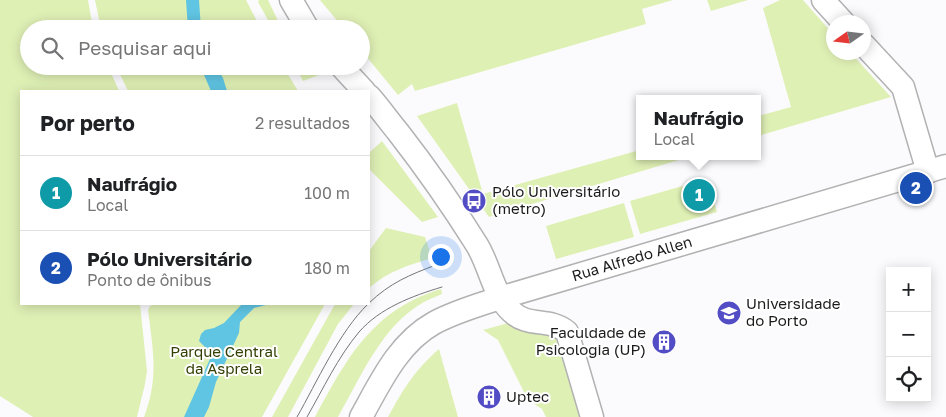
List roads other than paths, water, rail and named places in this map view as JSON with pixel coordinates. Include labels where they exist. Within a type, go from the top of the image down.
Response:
[{"type":"street","points":[[292,0],[303,20]]},
{"type":"street","points":[[823,0],[837,15]]},
{"type":"street","points":[[871,53],[903,87],[937,169]]},
{"type":"street","points":[[349,75],[363,90]]},
{"type":"street","points":[[370,97],[425,166],[462,222],[484,258],[500,298],[521,319],[528,322],[553,324],[560,326],[567,332],[592,417]]},
{"type":"street","name":"Rua Alfredo Allen","points":[[361,417],[393,362],[415,337],[434,323],[443,319],[500,298],[937,169]]},
{"type":"water","points":[[186,0],[199,0],[200,20],[187,20]]},
{"type":"water","points":[[204,75],[221,75],[227,90],[211,90]]},
{"type":"water","points":[[241,305],[266,305],[254,308],[240,322],[239,333],[216,382],[204,417],[184,417],[210,359],[210,352],[199,341],[201,334],[205,330],[224,323]]},
{"type":"tram line","points":[[370,302],[400,280],[436,265]]},
{"type":"tram line","points":[[307,417],[344,352],[367,324],[397,304],[419,294],[442,287]]},
{"type":"tram line","points":[[297,417],[338,343],[357,315],[367,305]]},
{"type":"place","name":"Pólo Universitário","points":[[916,188]]},
{"type":"place","name":"Naufrágio","points":[[699,195]]},
{"type":"place","name":"Pólo Universitário (metro)","points":[[474,201]]},
{"type":"place","name":"Universidade do Porto","points":[[729,313]]},
{"type":"place","name":"Faculdade de Psicologia (UP)","points":[[664,342]]},
{"type":"place","name":"Uptec","points":[[489,397]]},
{"type":"park label","name":"Parque Central da Asprela","points":[[224,360]]}]
